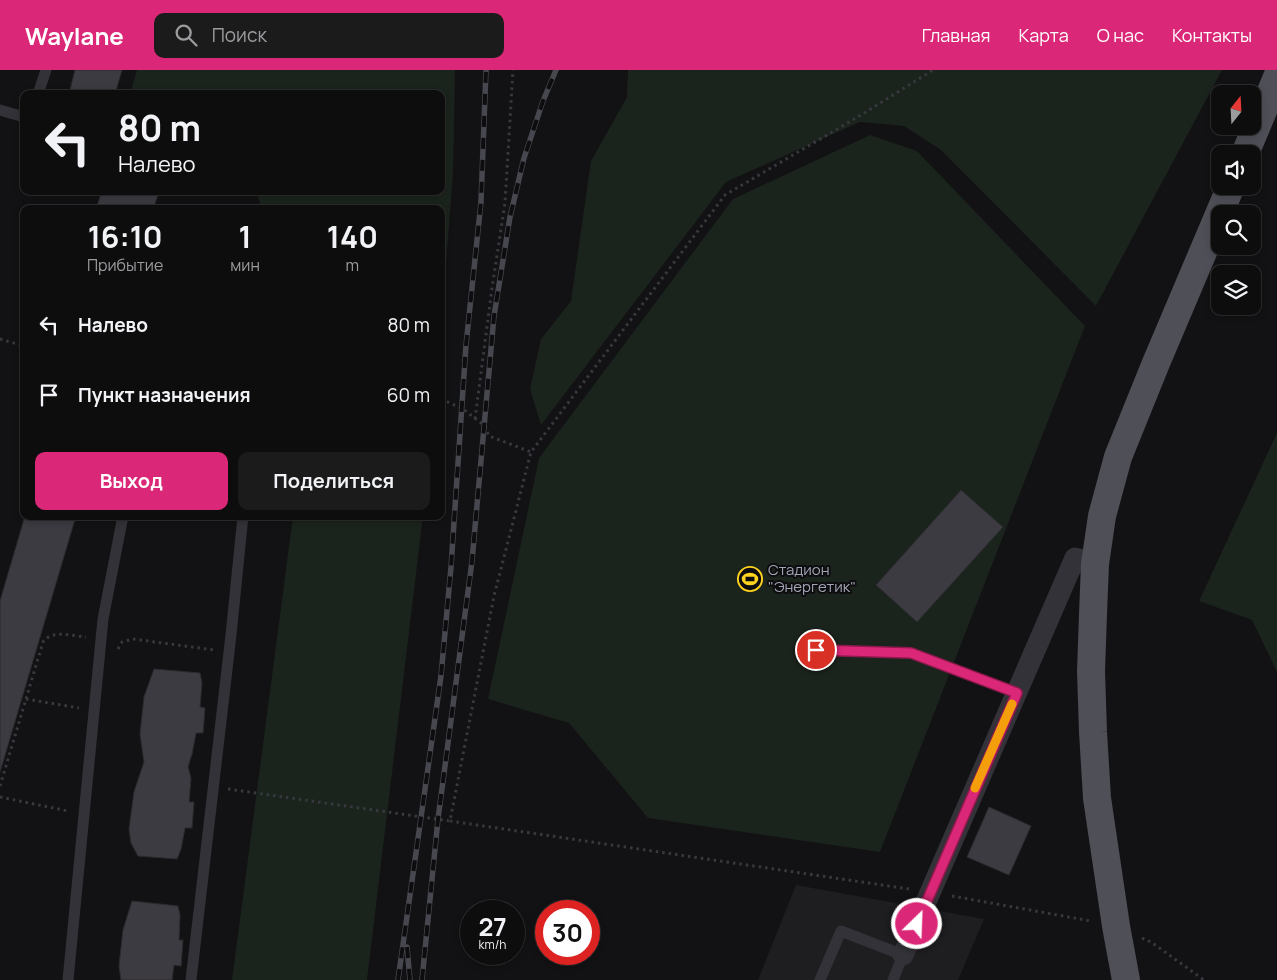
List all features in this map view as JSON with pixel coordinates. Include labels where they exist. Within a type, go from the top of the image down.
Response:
[{"type":"main road","points":[[1249,145],[1277,77]]},
{"type":"main road","points":[[1126,980],[1116,926],[1098,798],[1093,732],[1092,661],[1095,564],[1102,516],[1118,457],[1227,195]]},
{"type":"street","points":[[903,955],[1075,558],[1095,564]]},
{"type":"lane","points":[[39,90],[46,70]]},
{"type":"lane","points":[[0,110],[20,116]]},
{"type":"lane","points":[[68,980],[104,619],[122,520]]},
{"type":"lane","points":[[191,980],[243,520]]},
{"type":"lane","points":[[816,650],[911,653],[1017,693]]},
{"type":"lane","points":[[820,980],[841,932],[903,955],[892,980]]},
{"type":"path","points":[[475,418],[505,203],[513,70]]},
{"type":"path","points":[[450,821],[494,596],[531,452],[725,195],[933,70]]},
{"type":"path","points":[[0,339],[20,345]]},
{"type":"path","points":[[445,401],[463,409],[475,418],[485,426],[489,436],[531,452]]},
{"type":"path","points":[[0,786],[46,637],[56,634],[102,639]]},
{"type":"path","points":[[117,649],[122,642],[133,639],[219,651]]},
{"type":"path","points":[[26,699],[94,711]]},
{"type":"path","points":[[214,787],[930,892],[1116,926],[1151,942],[1204,980]]},
{"type":"path","points":[[0,797],[84,814]]},
{"type":"shaded area","points":[[137,70],[455,70],[453,174],[445,277],[445,205],[261,205],[257,195],[445,195],[445,90],[131,90]]},
{"type":"shaded area","points":[[628,70],[1222,70],[1214,85],[1211,85],[1211,91],[1096,306],[941,150],[904,126],[860,122],[726,182],[541,425],[530,389],[541,339],[571,301],[591,161],[627,97]]},
{"type":"shaded area","name":"Стадион \"Энергетик\"","points":[[870,135],[917,151],[1085,326],[880,852],[648,818],[569,723],[488,699],[539,458],[733,199]]},
{"type":"shaded area","points":[[1277,433],[1277,672],[1252,620],[1199,601]]},
{"type":"shaded area","points":[[292,520],[423,520],[367,980],[232,980]]},
{"type":"shaded area","points":[[796,885],[984,919],[958,980],[758,980]]},
{"type":"building","points":[[75,70],[122,70],[116,90],[70,90]]},
{"type":"building","points":[[101,195],[158,195],[154,205],[97,205]]},
{"type":"building","points":[[961,490],[1003,527],[917,622],[876,585]]},
{"type":"building","points":[[24,520],[75,520],[0,772],[0,601]]},
{"type":"building","points":[[154,669],[200,673],[202,683],[200,707],[205,708],[203,733],[196,733],[188,767],[191,778],[189,802],[194,802],[192,828],[185,828],[177,859],[138,856],[131,843],[129,829],[134,792],[144,762],[140,734],[144,697]]},
{"type":"building","points":[[989,807],[1031,826],[1009,875],[967,857]]},
{"type":"building","points":[[132,901],[178,906],[180,915],[179,940],[183,940],[181,966],[174,965],[172,980],[121,980],[119,966],[123,930]]},
{"type":"railway","points":[[398,980],[441,676],[451,567],[466,345],[481,202],[486,70]]},
{"type":"railway","points":[[422,980],[438,819],[472,561],[494,316],[510,217],[524,158],[543,101],[556,70]]},
{"type":"railway","points":[[407,947],[410,980]]},
{"type":"slow traffic","points":[[975,788],[1012,704]]},
{"type":"place","name":"Стадион \"Энергетик\"","points":[[750,579]]},
{"type":"route","points":[[816,650],[911,653],[1017,693],[917,924]]}]
